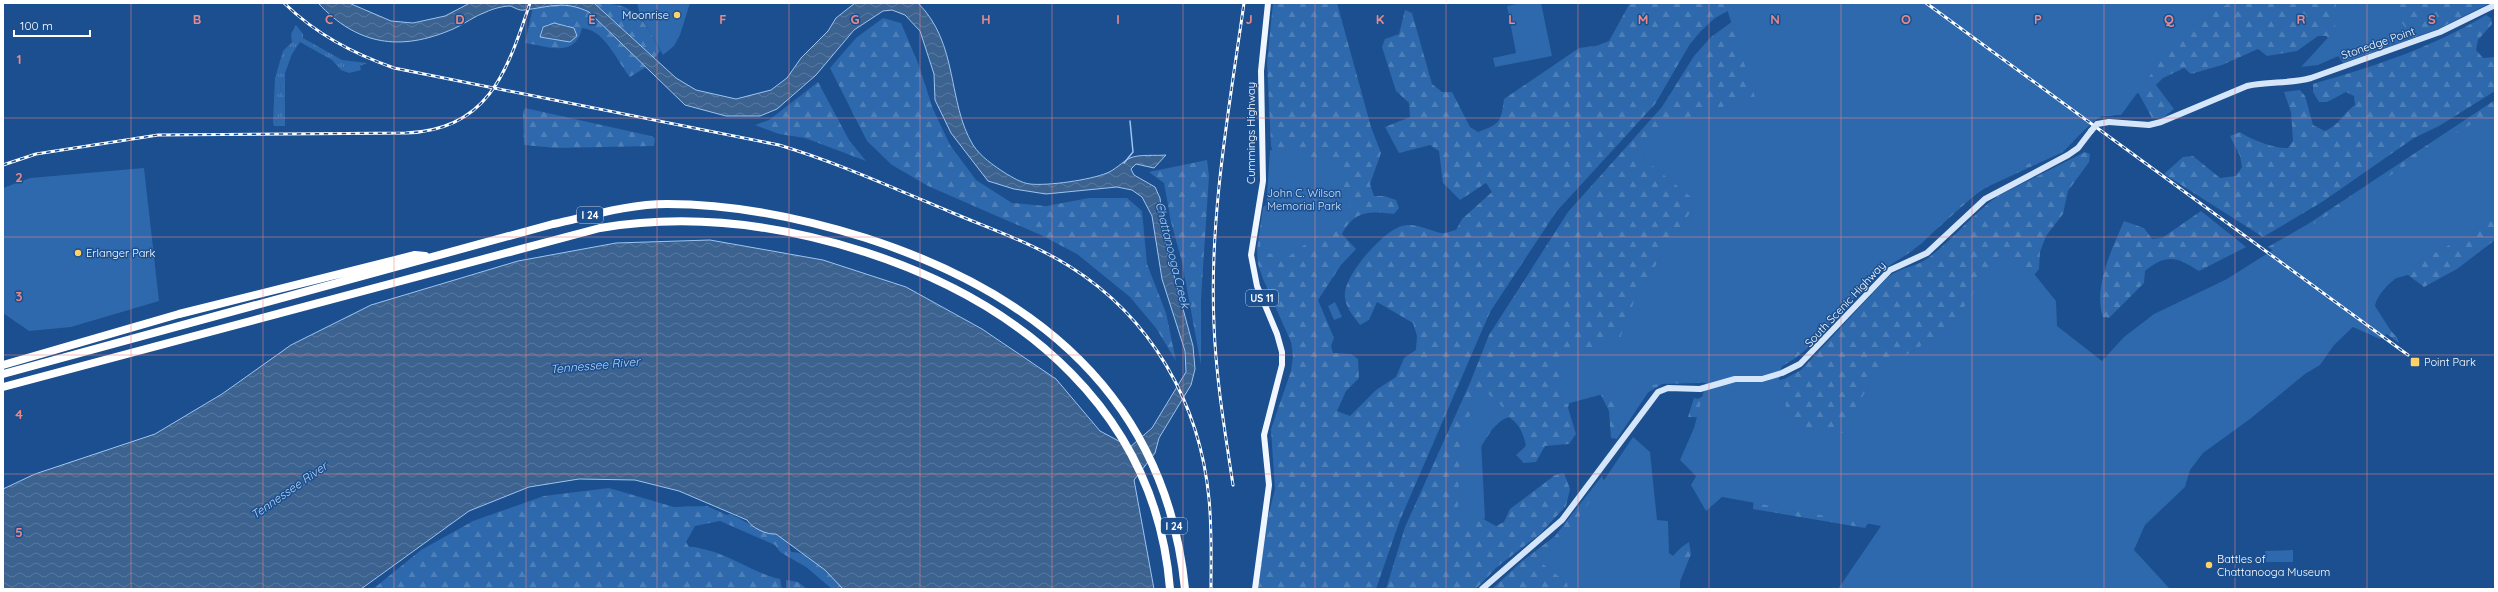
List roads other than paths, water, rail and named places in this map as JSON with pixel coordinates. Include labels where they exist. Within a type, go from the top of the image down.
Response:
[{"type":"highway","name":"I 24","points":[[3,374],[553,224],[610,211],[666,204],[775,213],[841,230],[913,254],[954,271],[1012,304],[1043,327],[1082,362],[1104,385],[1130,421],[1154,466],[1164,492],[1176,534],[1185,589]]},
{"type":"highway","name":"I 24","points":[[3,387],[558,237],[628,223],[703,220],[769,227],[830,240],[905,265],[950,286],[980,302],[1043,346],[1073,373],[1096,400],[1120,435],[1143,478],[1160,528],[1170,589]]},
{"type":"highway","points":[[3,364],[259,294],[415,255],[432,257]]},
{"type":"main road","name":"Cummings Highway","points":[[1255,589],[1269,485],[1264,435],[1282,365],[1282,352],[1277,334],[1257,286],[1251,255],[1262,181],[1261,71],[1268,3]]},
{"type":"main road","name":"Stonedge Point","points":[[2311,78],[2440,32],[2495,5]]},
{"type":"main road","name":"South Scenic Highway","points":[[1482,589],[1562,520],[1658,392],[1668,388],[1700,389],[1735,379],[1762,378],[1782,373],[1800,364],[1890,270],[1926,253],[1985,199],[2068,155],[2078,148],[2097,124],[2109,122],[2149,125],[2247,86],[2260,83],[2293,82],[2311,78]]},
{"type":"water","name":"Tennessee River","points":[[318,3],[349,3],[391,21],[413,23],[445,16],[470,3],[594,3],[676,78],[696,90],[736,99],[771,90],[787,78],[801,58],[828,31],[836,18],[855,3],[918,3],[931,19],[940,36],[947,55],[959,110],[973,145],[983,157],[1005,173],[1017,180],[1027,183],[1058,183],[1100,176],[1113,170],[1130,158],[1166,155],[1154,168],[1136,164],[1131,169],[1134,175],[1155,187],[1160,198],[1165,242],[1193,346],[1195,369],[1191,385],[1159,438],[1155,453],[1134,480],[1154,589],[843,589],[825,570],[776,534],[760,530],[752,526],[747,520],[679,491],[635,480],[579,479],[529,487],[469,511],[361,589],[3,589],[3,489],[35,474],[155,434],[222,394],[291,345],[371,305],[518,261],[616,243],[710,240],[823,260],[906,287],[982,329],[1056,379],[1100,431],[1130,447],[1152,428],[1186,372],[1185,351],[1162,279],[1152,216],[1142,197],[1132,190],[1117,187],[1046,194],[1014,189],[988,181],[951,133],[935,100],[934,74],[920,31],[905,15],[892,10],[883,11],[854,30],[816,75],[777,109],[760,116],[726,116],[685,105],[589,12],[580,8],[564,5],[522,10],[510,6],[501,7],[491,10],[457,27],[434,36],[415,41],[397,42],[364,36],[348,28]]},
{"type":"water","points":[[554,23],[574,28],[577,36],[570,42],[540,37],[543,27]]},
{"type":"waterway","points":[[1124,163],[1133,152],[1130,121]]},
{"type":"railway","points":[[284,3],[309,24],[335,42],[394,68],[779,145],[845,168],[997,231],[1056,258],[1069,266],[1098,287],[1124,310],[1147,337],[1166,366],[1182,397],[1195,429],[1204,464],[1210,510],[1211,589]]},
{"type":"railway","points":[[3,165],[36,154],[158,135],[406,133],[434,129],[457,121],[476,108],[490,92],[503,73],[513,52],[530,3]]},
{"type":"railway","points":[[1233,485],[1221,405],[1214,325],[1213,285],[1217,204],[1244,3]]},
{"type":"railway","points":[[1926,3],[2408,355]]},
{"type":"place","name":"Moonrise","points":[[677,15]]},
{"type":"place","name":"Erlanger Park","points":[[78,253]]},
{"type":"place","name":"Point Park","points":[[2415,362]]},
{"type":"place","name":"Battles of Chattanooga Museum","points":[[2209,565]]},
{"type":"park label","name":"John C. Wilson Memorial Park","points":[[1304,199]]},
{"type":"water label","name":"Chattanooga Creek","points":[[1173,255]]}]
